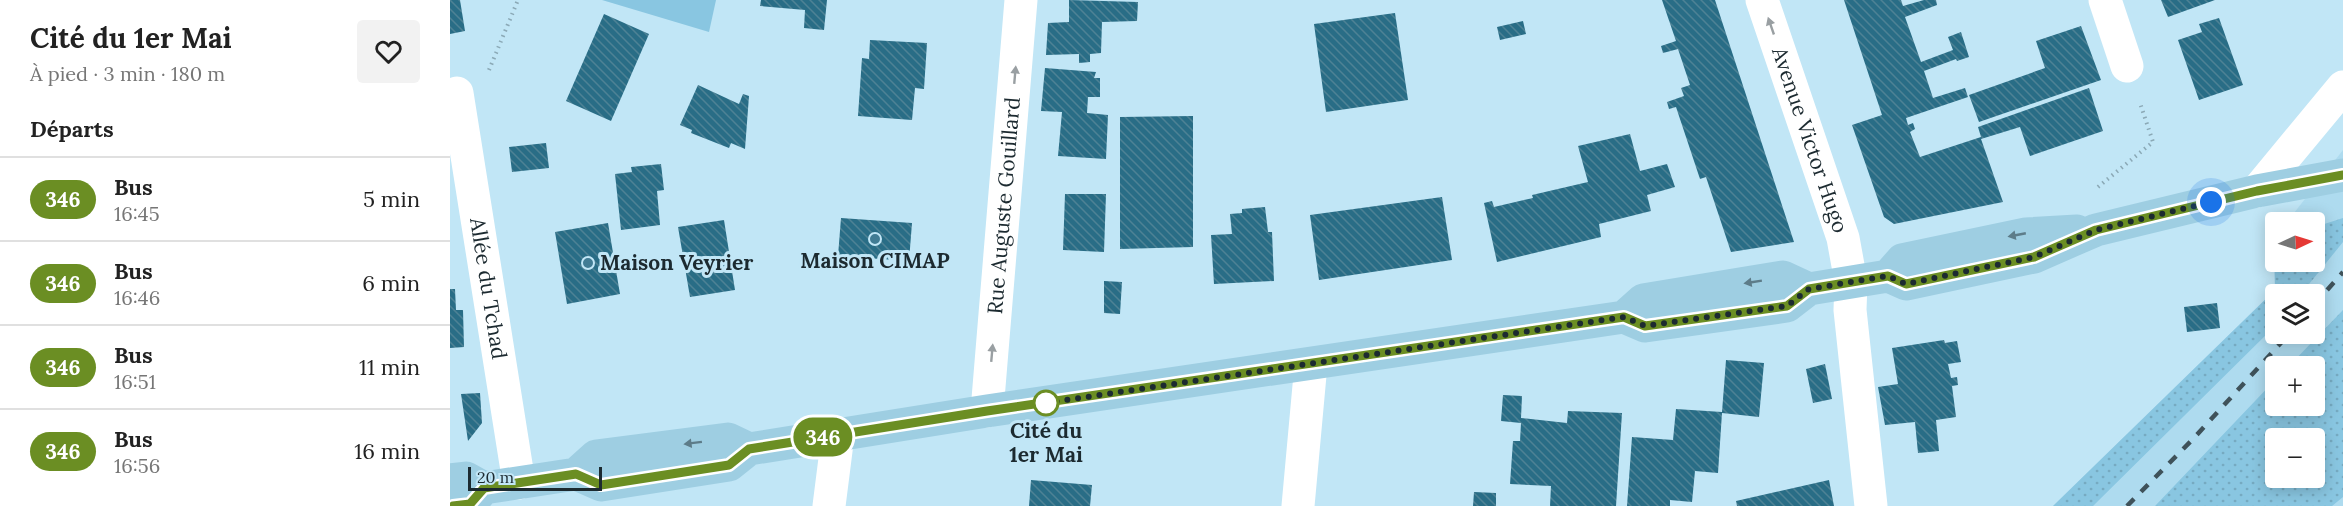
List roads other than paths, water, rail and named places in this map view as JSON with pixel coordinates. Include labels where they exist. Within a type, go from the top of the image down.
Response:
[{"type":"main road","points":[[450,480],[466,478],[484,488],[519,483],[591,488],[596,456],[728,439],[749,449],[987,411],[1624,317],[1643,300],[1783,278],[1809,289],[1888,276],[1906,284],[2034,257],[2096,230],[2257,191],[2343,175]]},
{"type":"main road","points":[[453,506],[470,504],[484,488]]},
{"type":"street","name":"Rue Auguste Gouillard","points":[[987,411],[1021,0]]},
{"type":"street","name":"Avenue Victor Hugo","points":[[1762,0],[1843,238],[1851,282],[1850,310],[1871,506]]},
{"type":"street","points":[[2105,0],[2127,66]]},
{"type":"street","points":[[2257,191],[2343,87]]},
{"type":"street","name":"Allée du Tchad","points":[[457,93],[519,483]]},
{"type":"street","points":[[1298,506],[1311,364]]},
{"type":"street","points":[[829,506],[838,435]]},
{"type":"railway","points":[[2325,292],[2343,272]]},
{"type":"railway","points":[[2127,506],[2193,439],[2280,344]]},
{"type":"place","name":"Maison CIMAP","points":[[875,239]]},
{"type":"place","name":"Maison Veyrier","points":[[588,263]]},
{"type":"place","name":"Cité du 1er Mai","points":[[1046,403]]}]
